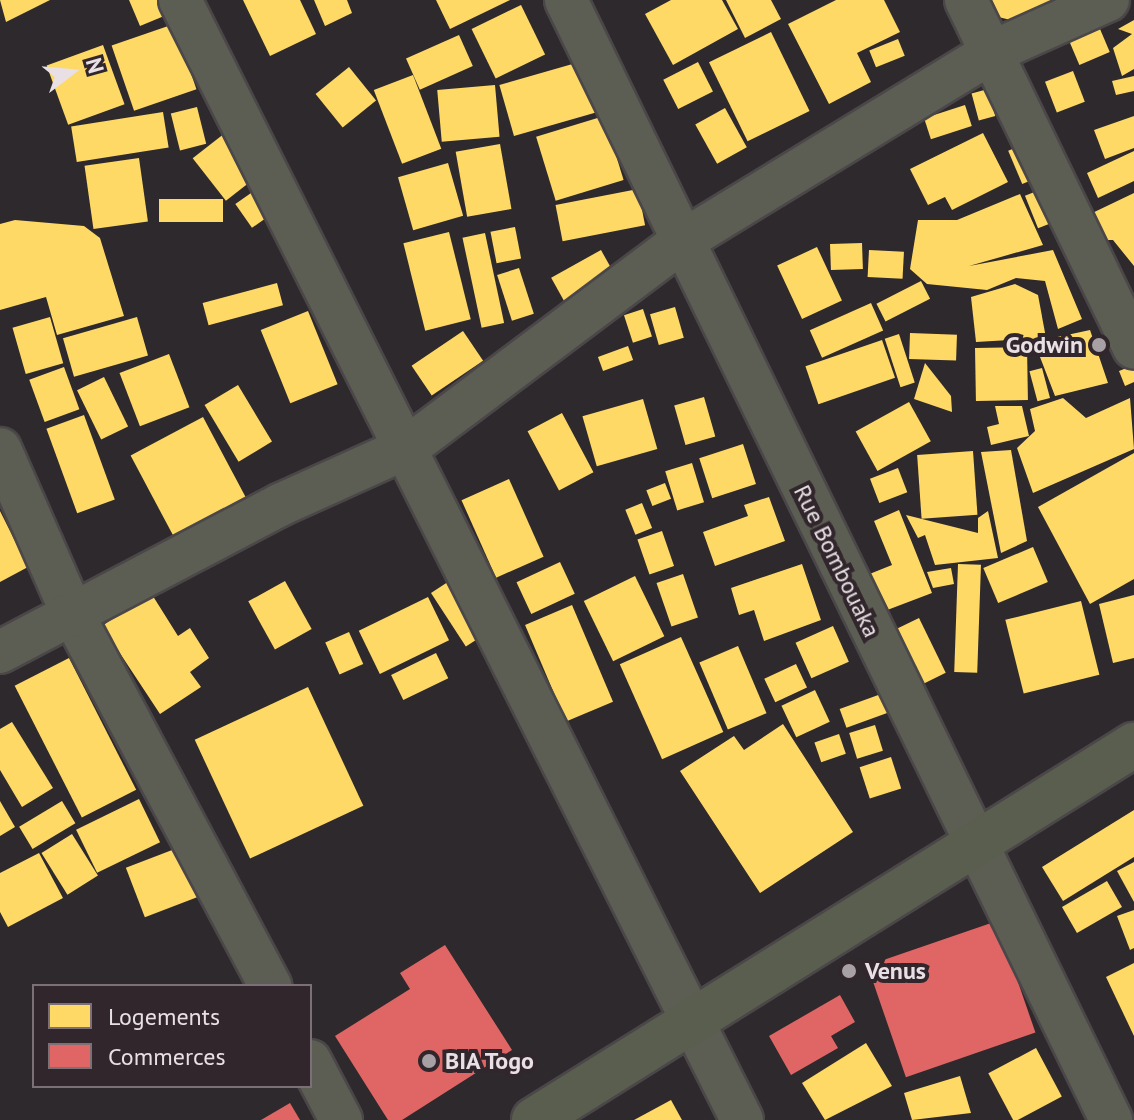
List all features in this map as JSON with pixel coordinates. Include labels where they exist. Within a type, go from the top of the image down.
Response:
[{"type":"main road","points":[[534,1120],[697,1021],[974,841],[1134,745]]},
{"type":"street","points":[[180,0],[697,1021],[742,1120]]},
{"type":"street","name":"Rue Bombouaka","points":[[566,0],[681,242],[1111,1120]]},
{"type":"street","points":[[966,0],[1134,347]]},
{"type":"street","points":[[0,652],[71,611],[408,447],[681,242],[992,52],[1108,0]]},
{"type":"street","points":[[0,449],[71,611],[269,984]]},
{"type":"street","points":[[312,1065],[341,1120]]},
{"type":"building: Logements","points":[[0,0],[50,0],[6,22]]},
{"type":"building: Logements","points":[[129,0],[163,0],[169,14],[140,26]]},
{"type":"building: Logements","points":[[243,0],[300,0],[316,34],[270,56]]},
{"type":"building: Logements","points":[[314,0],[347,0],[352,13],[325,26]]},
{"type":"building: Logements","points":[[436,0],[510,0],[450,29]]},
{"type":"building: Logements","points":[[671,0],[722,0],[738,29],[673,65],[645,14]]},
{"type":"building: Logements","points":[[726,0],[771,0],[781,19],[745,38]]},
{"type":"building: Logements","points":[[836,0],[884,0],[900,32],[857,53],[871,82],[829,104],[788,24]]},
{"type":"building: Logements","points":[[983,0],[1062,0],[1023,23],[990,15]]},
{"type":"building: Logements","points":[[521,5],[545,54],[496,79],[472,29]]},
{"type":"building: Logements","points":[[1134,20],[1134,69],[1122,76],[1113,48],[1132,34],[1118,29]]},
{"type":"building: Logements","points":[[174,24],[196,89],[134,111],[112,45]]},
{"type":"building: Logements","points":[[1100,29],[1110,52],[1079,65],[1070,42]]},
{"type":"building: Logements","points":[[771,32],[810,111],[748,141],[709,62]]},
{"type":"building: Logements","points":[[459,35],[473,66],[420,90],[406,59]]},
{"type":"building: Logements","points":[[898,39],[905,56],[876,67],[869,51]]},
{"type":"building: Logements","points":[[103,45],[125,104],[68,125],[47,66]]},
{"type":"building: Logements","points":[[583,61],[598,112],[514,136],[499,85]]},
{"type":"building: Logements","points":[[698,62],[713,91],[678,109],[663,80]]},
{"type":"building: Logements","points":[[349,67],[376,100],[343,127],[316,94]]},
{"type":"building: Logements","points":[[1073,71],[1085,102],[1057,113],[1045,82]]},
{"type":"building: Logements","points":[[413,75],[441,149],[402,164],[374,90]]},
{"type":"building: Logements","points":[[1134,76],[1134,91],[1116,95],[1112,81]]},
{"type":"building: Logements","points":[[495,85],[500,137],[442,142],[437,90]]},
{"type":"building: Logements","points":[[988,89],[995,116],[979,120],[972,93]]},
{"type":"building: Logements","points":[[965,105],[972,126],[931,139],[924,118]]},
{"type":"building: Logements","points":[[197,107],[206,144],[180,150],[171,114]]},
{"type":"building: Logements","points":[[725,108],[747,147],[717,164],[695,124]]},
{"type":"building: Logements","points":[[163,112],[169,148],[77,162],[71,127]]},
{"type":"building: Logements","points":[[604,116],[624,180],[556,201],[536,137]]},
{"type":"building: Logements","points":[[1134,116],[1134,148],[1105,159],[1094,130]]},
{"type":"building: Logements","points":[[225,133],[258,176],[226,201],[193,158]]},
{"type":"building: Logements","points":[[983,133],[1008,182],[952,210],[945,197],[928,205],[910,169]]},
{"type":"building: Logements","points":[[500,144],[511,209],[467,217],[456,152]]},
{"type":"building: Logements","points":[[1022,145],[1036,178],[1022,184],[1008,151]]},
{"type":"building: Logements","points":[[1134,151],[1134,181],[1098,198],[1087,173]]},
{"type":"building: Logements","points":[[139,158],[148,221],[93,229],[85,166]]},
{"type":"building: Logements","points":[[448,163],[463,216],[413,230],[398,177]]},
{"type":"building: Logements","points":[[264,184],[281,208],[252,228],[235,204]]},
{"type":"building: Logements","points":[[638,189],[645,225],[563,241],[556,205]]},
{"type":"building: Logements","points":[[1037,191],[1050,223],[1038,228],[1025,196]]},
{"type":"building: Logements","points":[[1134,193],[1134,266],[1113,240],[1096,240],[1086,216]]},
{"type":"building: Logements","points":[[1020,194],[1043,245],[969,266],[1053,250],[1082,319],[1058,329],[1045,281],[1016,278],[987,290],[927,284],[910,269],[918,220],[957,220]]},
{"type":"building: Logements","points":[[159,199],[223,199],[223,222],[159,222]]},
{"type":"building: Logements","points":[[15,220],[84,226],[100,238],[124,316],[57,335],[46,297],[0,310],[0,224]]},
{"type":"building: Logements","points":[[515,227],[521,258],[497,263],[490,232]]},
{"type":"building: Logements","points":[[449,232],[471,319],[425,331],[403,243]]},
{"type":"building: Logements","points":[[485,233],[504,323],[482,328],[463,238]]},
{"type":"building: Logements","points":[[862,243],[863,269],[831,270],[830,244]]},
{"type":"building: Logements","points":[[817,247],[842,300],[802,319],[777,266]]},
{"type":"building: Logements","points":[[601,250],[615,275],[565,303],[551,278]]},
{"type":"building: Logements","points":[[869,250],[904,252],[903,279],[868,277]]},
{"type":"building: Logements","points":[[519,268],[534,314],[512,321],[497,275]]},
{"type":"building: Logements","points":[[921,281],[930,299],[886,322],[876,304]]},
{"type":"building: Logements","points":[[277,283],[283,305],[209,325],[203,303]]},
{"type":"building: Logements","points":[[1015,284],[1038,295],[1046,338],[976,342],[971,297]]},
{"type":"building: Logements","points":[[871,303],[883,330],[822,358],[810,330]]},
{"type":"building: Logements","points":[[675,307],[684,338],[659,345],[650,314]]},
{"type":"building: Logements","points":[[643,309],[652,337],[633,343],[624,315]]},
{"type":"building: Logements","points":[[308,311],[338,384],[290,403],[261,330]]},
{"type":"building: Logements","points":[[50,317],[63,363],[26,374],[13,328]]},
{"type":"building: Logements","points":[[137,317],[148,355],[74,377],[63,338]]},
{"type":"building: Logements","points":[[1090,330],[1108,383],[1055,396],[1040,357],[1055,349],[1053,338]]},
{"type":"building: Logements","points":[[463,331],[483,361],[432,396],[412,366]]},
{"type":"building: Logements","points":[[910,333],[957,335],[956,361],[909,359]]},
{"type":"building: Logements","points":[[899,334],[915,383],[900,387],[885,339]]},
{"type":"building: Logements","points":[[882,340],[895,378],[818,404],[805,366]]},
{"type":"building: Logements","points":[[628,346],[633,360],[603,371],[598,357]]},
{"type":"building: Logements","points":[[1027,347],[1028,400],[976,401],[975,348]]},
{"type":"building: Logements","points":[[169,354],[189,407],[140,426],[120,373]]},
{"type":"building: Logements","points":[[925,363],[951,396],[952,412],[914,399]]},
{"type":"building: Logements","points":[[1134,365],[1134,382],[1125,386],[1119,371]]},
{"type":"building: Logements","points":[[64,367],[79,409],[45,422],[29,380]]},
{"type":"building: Logements","points":[[1042,368],[1050,398],[1037,401],[1029,371]]},
{"type":"building: Logements","points":[[104,377],[128,426],[101,440],[77,390]]},
{"type":"building: Logements","points":[[238,385],[272,442],[239,462],[205,405]]},
{"type":"building: Logements","points":[[704,397],[715,436],[686,445],[674,406]]},
{"type":"building: Logements","points":[[1063,398],[1086,418],[1130,398],[1134,449],[1033,493],[1017,448],[1035,431],[1030,409]]},
{"type":"building: Logements","points":[[643,399],[657,449],[597,466],[582,416]]},
{"type":"building: Logements","points":[[909,402],[931,441],[877,471],[856,432]]},
{"type":"building: Logements","points":[[995,406],[1022,406],[1029,436],[991,445],[987,427],[999,424]]},
{"type":"building: Logements","points":[[562,413],[593,472],[559,490],[528,431]]},
{"type":"building: Logements","points":[[84,415],[115,500],[77,513],[46,429]]},
{"type":"building: Logements","points":[[203,417],[247,499],[174,538],[131,455]]},
{"type":"building: Logements","points":[[743,444],[756,484],[712,498],[699,458]]},
{"type":"building: Logements","points":[[1011,450],[1027,541],[1001,553],[981,452]]},
{"type":"building: Logements","points":[[973,451],[977,515],[922,519],[917,455]]},
{"type":"building: Logements","points":[[1134,453],[1134,579],[1090,604],[1038,507]]},
{"type":"building: Logements","points":[[692,463],[704,502],[677,510],[665,471]]},
{"type":"building: Logements","points":[[898,468],[907,492],[879,503],[870,479]]},
{"type":"building: Logements","points":[[509,479],[544,557],[496,578],[461,500]]},
{"type":"building: Logements","points":[[665,483],[671,499],[652,506],[646,490]]},
{"type":"building: Logements","points":[[769,497],[785,541],[715,566],[703,532],[748,516],[744,505]]},
{"type":"building: Logements","points":[[642,503],[652,528],[635,535],[625,510]]},
{"type":"building: Logements","points":[[899,510],[932,593],[882,612],[867,575],[892,565],[874,521]]},
{"type":"building: Logements","points":[[0,511],[28,567],[0,582]]},
{"type":"building: Logements","points":[[988,511],[998,558],[935,565],[925,535],[918,538],[906,515],[978,533],[978,518]]},
{"type":"building: Logements","points":[[662,531],[674,566],[649,574],[637,539]]},
{"type":"building: Logements","points":[[1033,547],[1048,582],[998,603],[983,568]]},
{"type":"building: Logements","points":[[560,562],[575,594],[531,614],[516,582]]},
{"type":"building: Logements","points":[[802,564],[821,620],[764,641],[754,610],[739,615],[731,588]]},
{"type":"building: Logements","points":[[958,564],[981,565],[977,673],[954,672]]},
{"type":"building: Logements","points":[[951,568],[954,584],[933,588],[927,572]]},
{"type":"building: Logements","points":[[683,574],[698,617],[672,627],[657,583]]},
{"type":"building: Logements","points":[[457,576],[492,630],[466,647],[431,593]]},
{"type":"building: Logements","points":[[635,576],[664,636],[613,661],[584,601]]},
{"type":"building: Logements","points":[[285,581],[312,629],[275,649],[248,601]]},
{"type":"building: Logements","points":[[151,593],[178,636],[190,628],[209,658],[190,672],[201,687],[160,714],[102,626]]},
{"type":"building: Logements","points":[[1134,595],[1134,658],[1113,663],[1099,604]]},
{"type":"building: Logements","points":[[428,597],[449,640],[380,674],[359,631]]},
{"type":"building: Logements","points":[[1081,601],[1099,675],[1024,694],[1005,620]]},
{"type":"building: Logements","points":[[572,605],[613,702],[566,722],[525,625]]},
{"type":"building: Logements","points":[[919,618],[946,673],[921,685],[895,630]]},
{"type":"building: Logements","points":[[833,626],[849,662],[811,678],[796,643]]},
{"type":"building: Logements","points":[[349,632],[363,664],[339,675],[325,643]]},
{"type":"building: Logements","points":[[681,637],[723,732],[662,759],[620,664]]},
{"type":"building: Logements","points":[[738,646],[767,713],[728,730],[699,662]]},
{"type":"building: Logements","points":[[436,653],[448,678],[403,700],[391,675]]},
{"type":"building: Logements","points":[[69,658],[136,790],[82,818],[15,686]]},
{"type":"building: Logements","points":[[796,664],[807,688],[775,702],[764,679]]},
{"type":"building: Logements","points":[[308,687],[363,806],[250,859],[195,740]]},
{"type":"building: Logements","points":[[815,690],[830,722],[796,737],[781,706]]},
{"type":"building: Logements","points":[[881,694],[888,713],[846,728],[840,709]]},
{"type":"building: Logements","points":[[12,722],[53,788],[22,807],[0,770],[0,729]]},
{"type":"building: Logements","points":[[783,724],[853,832],[760,893],[680,771],[734,736],[744,750]]},
{"type":"building: Logements","points":[[875,725],[883,751],[857,759],[849,733]]},
{"type":"building: Logements","points":[[839,734],[846,754],[821,762],[814,742]]},
{"type":"building: Logements","points":[[891,757],[901,788],[870,799],[860,767]]},
{"type":"building: Logements","points":[[139,799],[160,842],[97,873],[76,830]]},
{"type":"building: Logements","points":[[0,801],[15,827],[0,836]]},
{"type":"building: Logements","points":[[62,801],[75,823],[33,849],[19,827]]},
{"type":"building: Logements","points":[[1134,810],[1134,857],[1063,901],[1042,867]]},
{"type":"building: Logements","points":[[72,834],[98,876],[67,895],[41,853]]},
{"type":"building: Logements","points":[[180,847],[199,896],[145,917],[126,868]]},
{"type":"building: Logements","points":[[39,853],[63,898],[8,927],[0,912],[0,873]]},
{"type":"building: Logements","points":[[1134,862],[1134,902],[1117,871]]},
{"type":"building: Logements","points":[[1107,881],[1122,907],[1077,933],[1062,907]]},
{"type":"building: Logements","points":[[1134,910],[1134,948],[1130,950],[1117,916]]},
{"type":"building: Logements","points":[[1134,963],[1134,1036],[1106,977]]},
{"type":"building: Logements","points":[[866,1043],[892,1086],[825,1120],[802,1083]]},
{"type":"building: Logements","points":[[1036,1048],[1062,1097],[1013,1120],[988,1073]]},
{"type":"building: Logements","points":[[960,1076],[971,1113],[912,1120],[904,1093]]},
{"type":"building: Logements","points":[[671,1100],[682,1120],[634,1120]]},
{"type":"building: Commerces","points":[[997,921],[1035,1033],[906,1077],[867,966]]},
{"type":"building: Commerces","points":[[445,945],[512,1050],[402,1120],[388,1120],[335,1036],[410,989],[400,973]]},
{"type":"building: Commerces","points":[[840,995],[855,1022],[831,1036],[838,1048],[791,1075],[769,1036]]},
{"type":"building: Commerces","points":[[290,1103],[300,1120],[261,1120]]},
{"type":"place","name":"Godwin","points":[[1099,345]]},
{"type":"place","name":"Venus","points":[[849,971]]},
{"type":"place","name":"BIA Togo","points":[[429,1061]]}]
